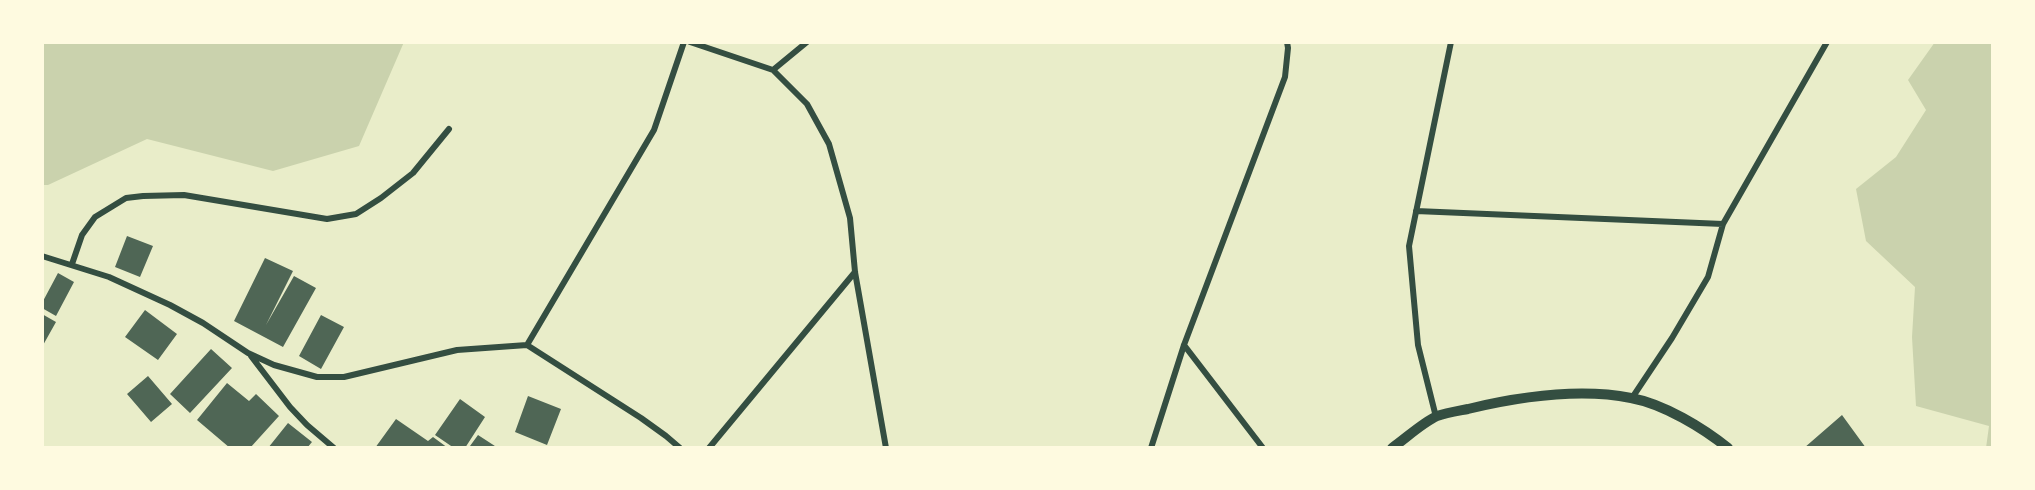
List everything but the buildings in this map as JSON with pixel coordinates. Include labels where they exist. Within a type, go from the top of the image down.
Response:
[{"type":"street","points":[[527,345],[654,130],[684,42]]},
{"type":"street","points":[[690,42],[773,70],[807,104],[829,144],[850,218],[855,272],[886,448]]},
{"type":"street","points":[[773,70],[807,42]]},
{"type":"street","points":[[1151,448],[1184,345],[1285,77],[1287,42]]},
{"type":"street","points":[[1436,417],[1418,345],[1409,246],[1451,42]]},
{"type":"street","points":[[1632,398],[1672,338],[1708,277],[1722,224],[1827,42]]},
{"type":"street","points":[[72,264],[82,235],[95,218],[126,198],[184,195],[327,219],[356,213],[381,198],[413,173],[449,129]]},
{"type":"street","points":[[1416,211],[1722,224]]},
{"type":"street","points":[[42,256],[109,278],[204,323],[248,353],[274,365],[317,377],[344,377],[457,350],[527,345],[658,430],[680,448]]},
{"type":"street","points":[[709,448],[855,272]]},
{"type":"street","points":[[1184,345],[1263,448]]},
{"type":"street","points":[[248,353],[290,407],[334,448]]},
{"type":"street","points":[[1392,448],[1436,417],[1534,396],[1585,395],[1632,398],[1688,420],[1728,448]]},
{"type":"green space","points":[[42,42],[404,42],[359,146],[273,171],[147,139],[48,185],[42,185]]},
{"type":"green space","points":[[1935,42],[1993,42],[1993,448],[1986,448],[1989,426],[1916,406],[1912,337],[1915,287],[1866,241],[1856,189],[1896,157],[1926,110],[1908,80]]}]
